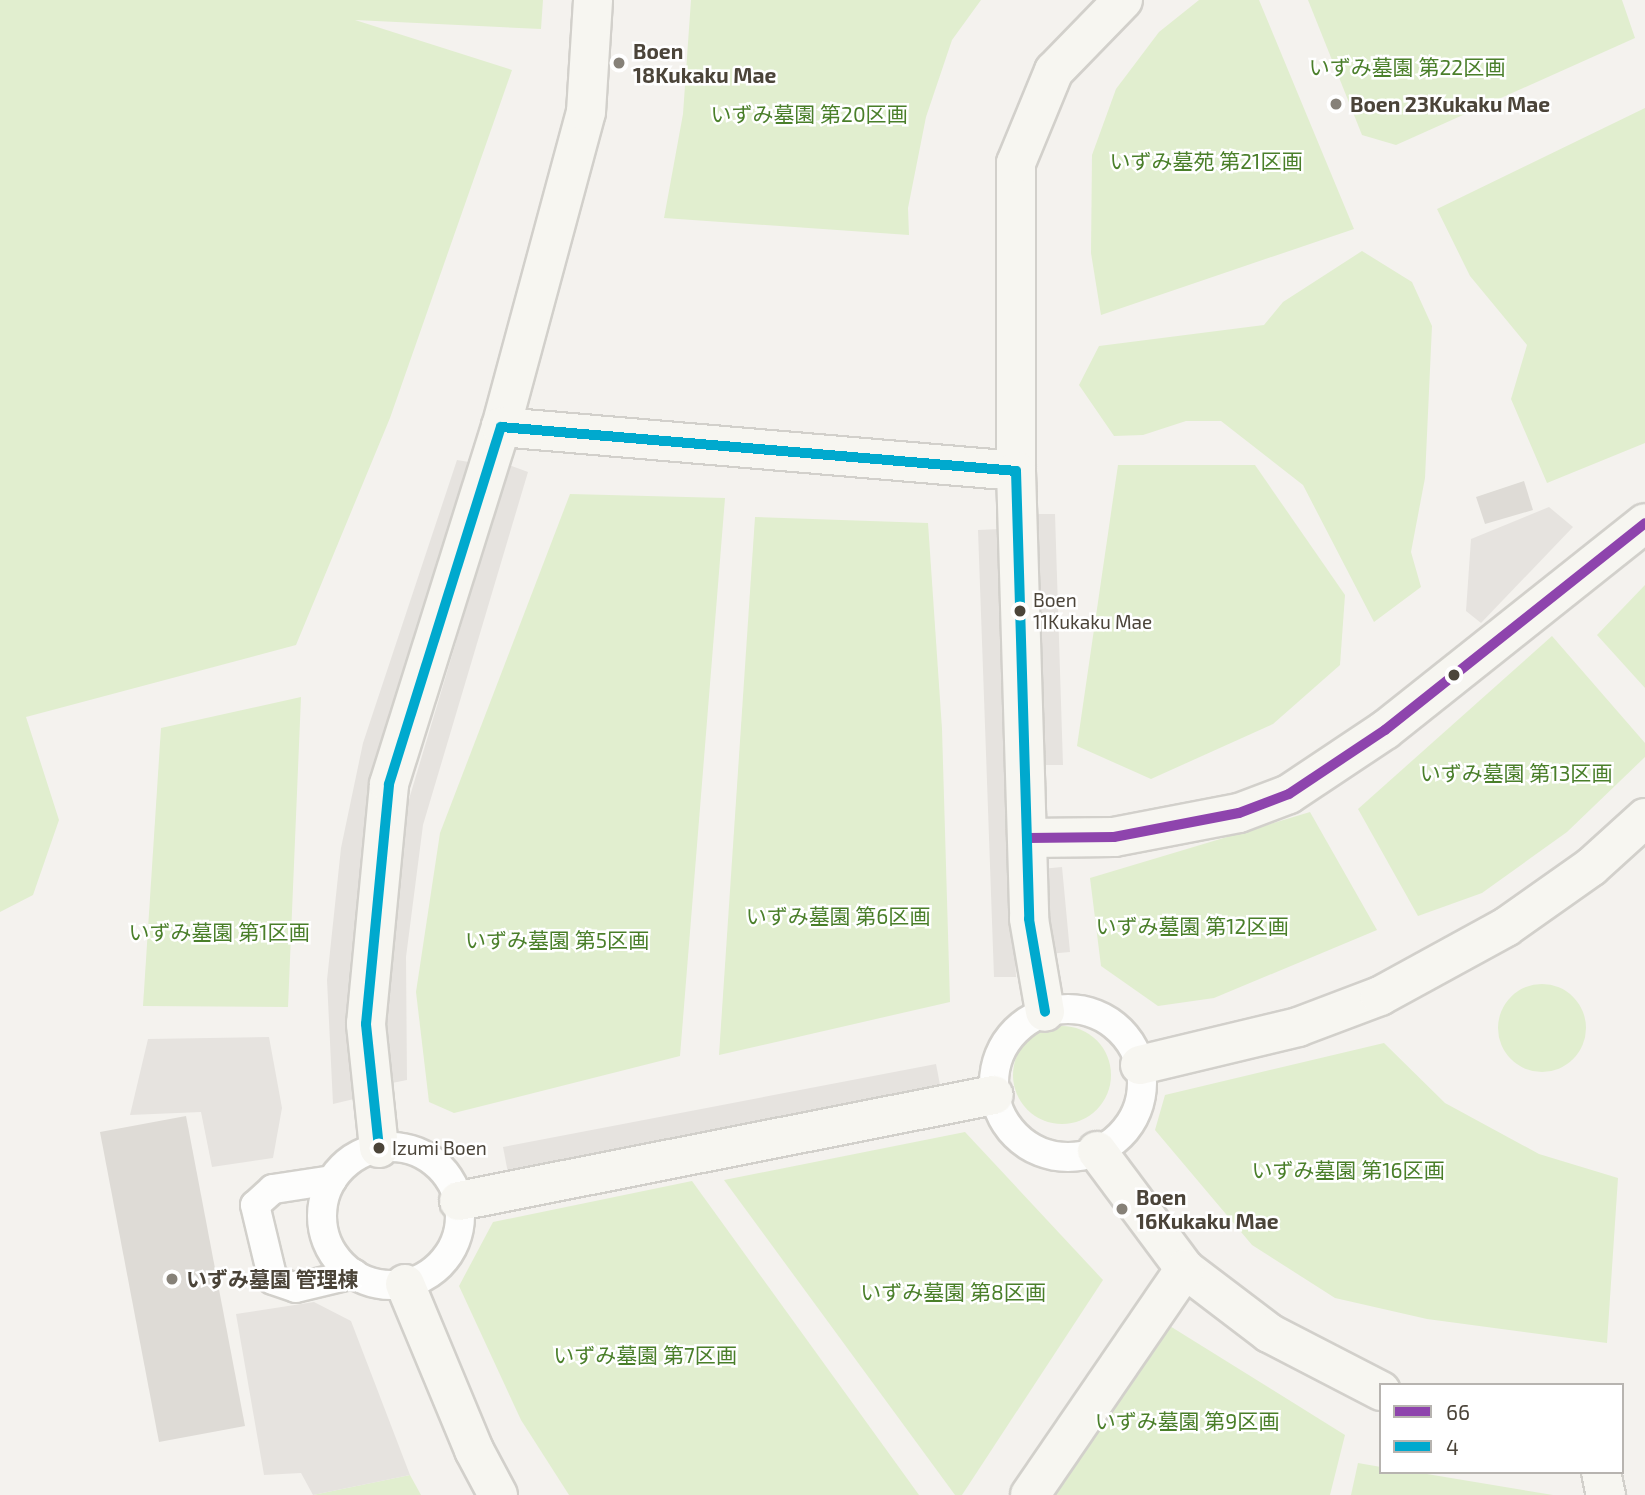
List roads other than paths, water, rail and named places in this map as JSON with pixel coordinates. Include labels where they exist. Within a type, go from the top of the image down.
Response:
[{"type":"street","points":[[379,1148],[366,1024],[389,784],[501,427],[586,112],[593,0]]},
{"type":"street","points":[[1045,1012],[1029,919],[1016,471],[1016,163],[1054,71],[1123,0]]},
{"type":"street","points":[[501,427],[1016,471]]},
{"type":"street","points":[[1028,838],[1114,838],[1239,813],[1289,794],[1385,730],[1645,523]]},
{"type":"street","points":[[1140,1065],[1298,1027],[1380,996],[1506,927],[1591,867],[1645,818]]},
{"type":"street","points":[[1083,1010],[1101,1017],[1130,1042],[1140,1065],[1139,1103],[1131,1123],[1097,1151],[1075,1157],[1032,1149],[1001,1116],[994,1095],[994,1074],[1005,1044],[1026,1021],[1045,1012],[1083,1010]]},
{"type":"street","points":[[459,1201],[994,1095]]},
{"type":"street","points":[[379,1148],[420,1153],[438,1165],[459,1201],[460,1223],[443,1263],[405,1284],[383,1285],[354,1274],[330,1250],[323,1229],[322,1207],[332,1180],[358,1155],[379,1148]]},
{"type":"street","points":[[1097,1151],[1185,1269],[1269,1333],[1379,1390]]},
{"type":"street","points":[[332,1180],[261,1194],[255,1205],[273,1280],[296,1288],[354,1274]]},
{"type":"street","points":[[1030,1495],[1185,1269]]},
{"type":"street","points":[[405,1284],[474,1450],[498,1495]]},
{"type":"street","points":[[1601,1474],[1606,1495]]},
{"type":"place","name":"Boen 18Kukaku Mae","points":[[619,63]]},
{"type":"place","name":"Boen 23Kukaku Mae","points":[[1336,104]]},
{"type":"place","name":"Boen 11Kukaku Mae","points":[[1020,611]]},
{"type":"place","name":"Izumi Boen","points":[[379,1148]]},
{"type":"place","name":"Boen 16Kukaku Mae","points":[[1122,1209]]},
{"type":"place","name":"いずみ墓園 管理棟","points":[[172,1279]]},
{"type":"park label","name":"いずみ墓園 第22区画","points":[[1407,67]]},
{"type":"park label","name":"いずみ墓園 第20区画","points":[[809,114]]},
{"type":"park label","name":"いずみ墓苑 第21区画","points":[[1206,161]]},
{"type":"park label","name":"いずみ墓園 第13区画","points":[[1516,773]]},
{"type":"park label","name":"いずみ墓園 第6区画","points":[[838,916]]},
{"type":"park label","name":"いずみ墓園 第12区画","points":[[1192,926]]},
{"type":"park label","name":"いずみ墓園 第1区画","points":[[219,932]]},
{"type":"park label","name":"いずみ墓園 第5区画","points":[[557,940]]},
{"type":"park label","name":"いずみ墓園 第16区画","points":[[1348,1170]]},
{"type":"park label","name":"いずみ墓園 第8区画","points":[[953,1292]]},
{"type":"park label","name":"いずみ墓園 第7区画","points":[[645,1355]]},
{"type":"park label","name":"いずみ墓園 第9区画","points":[[1187,1421]]}]
